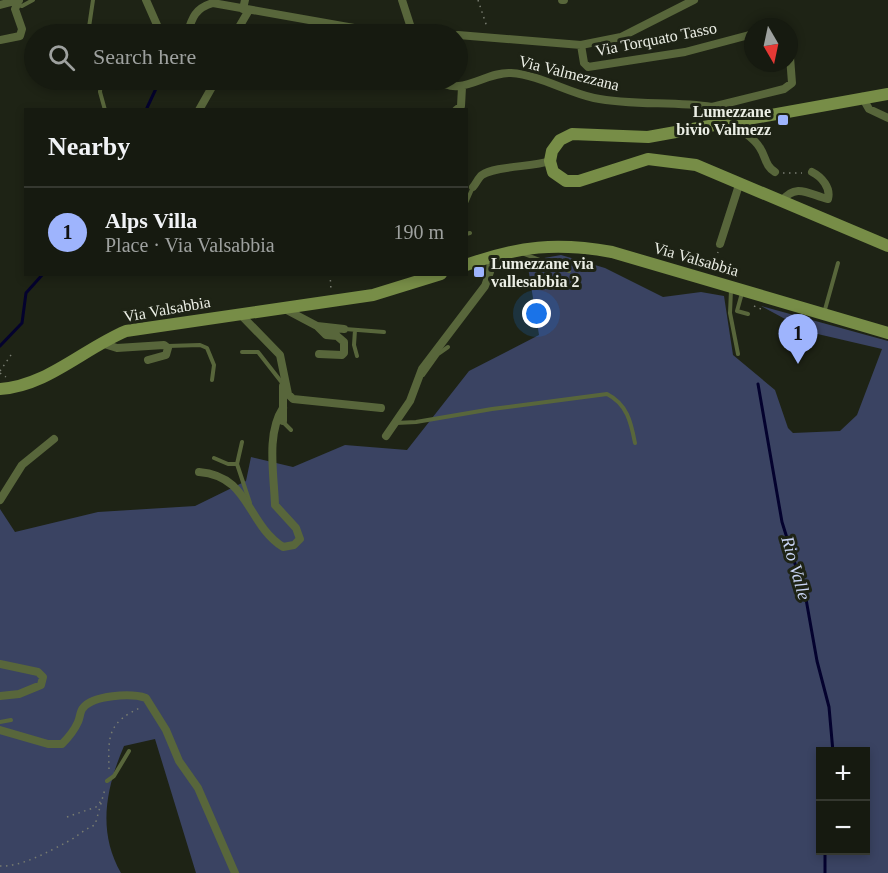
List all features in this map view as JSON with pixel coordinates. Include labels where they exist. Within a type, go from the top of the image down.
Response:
[{"type":"main road","points":[[888,94],[648,137],[572,134],[560,140],[552,151],[550,161],[553,172],[566,181],[579,182],[648,159],[696,165],[888,246]]},
{"type":"main road","name":"Via Valsabbia","points":[[468,264],[518,250],[554,245],[584,247],[612,252],[888,333]]},
{"type":"main road","name":"Via Valsabbia","points":[[0,389],[21,388],[38,381],[101,343],[126,332],[151,326],[374,295],[435,276]]},
{"type":"street","points":[[146,0],[156,24]]},
{"type":"street","points":[[402,0],[410,24]]},
{"type":"street","points":[[468,36],[581,45],[621,37],[694,0]]},
{"type":"street","points":[[0,5],[18,2],[16,16],[22,29],[20,36],[0,40]]},
{"type":"street","points":[[191,24],[194,15],[201,7],[213,3],[246,6],[337,24]]},
{"type":"street","points":[[239,24],[246,6]]},
{"type":"street","name":"Via Torquato Tasso","points":[[581,45],[584,63],[588,67],[685,52],[744,36]]},
{"type":"street","name":"Via Valmezzana","points":[[468,84],[498,72],[514,73],[595,98],[630,103],[712,107]]},
{"type":"street","points":[[712,107],[784,89],[792,83],[791,72]]},
{"type":"street","points":[[200,108],[210,90]]},
{"type":"street","points":[[458,108],[461,106],[462,90]]},
{"type":"street","points":[[862,97],[869,109],[888,118]]},
{"type":"street","points":[[712,107],[720,114],[723,124]]},
{"type":"street","points":[[737,121],[738,127],[753,139],[768,167],[775,172]]},
{"type":"street","points":[[473,187],[480,176],[491,171],[534,166],[550,161]]},
{"type":"street","points":[[783,201],[788,194],[797,190],[828,199],[826,185],[819,175],[812,172]]},
{"type":"street","name":"Via Valsabbia","points":[[720,244],[740,182]]},
{"type":"street","points":[[386,436],[410,401],[422,369],[485,286],[490,272],[491,257]]},
{"type":"street","points":[[283,308],[317,326],[326,335],[337,336],[344,342],[345,350],[342,355],[320,354]]},
{"type":"street","points":[[240,314],[279,355],[288,394],[293,399],[381,408]]},
{"type":"street","points":[[317,326],[344,329]]},
{"type":"street","name":"Via Valsabbia","points":[[101,343],[117,348],[167,346]]},
{"type":"street","points":[[146,360],[166,355],[167,346]]},
{"type":"street","points":[[283,421],[284,381]]},
{"type":"street","points":[[196,473],[225,477],[244,498],[261,528],[283,547],[294,545],[300,539],[297,528],[275,505],[275,420],[282,408]]},
{"type":"street","points":[[0,500],[22,465],[54,439]]},
{"type":"street","points":[[0,663],[38,672],[43,677],[40,685],[19,694],[0,696]]},
{"type":"street","points":[[0,730],[48,744],[62,744],[72,735],[82,708],[113,696],[136,695],[146,698],[179,761],[198,788],[235,873]]},
{"type":"lane","points":[[18,2],[22,6],[33,0]]},
{"type":"lane","points":[[88,24],[93,0]]},
{"type":"lane","points":[[100,90],[104,108]]},
{"type":"lane","points":[[468,198],[473,187]]},
{"type":"lane","points":[[518,250],[526,256],[569,271]]},
{"type":"lane","points":[[824,314],[838,263]]},
{"type":"lane","points":[[738,288],[737,311],[748,314]]},
{"type":"lane","points":[[738,288],[729,299],[729,313],[738,354]]},
{"type":"lane","points":[[344,329],[384,332]]},
{"type":"lane","points":[[355,330],[354,345],[357,356]]},
{"type":"lane","points":[[167,346],[200,345],[207,348],[214,365],[212,380]]},
{"type":"lane","points":[[418,379],[448,347]]},
{"type":"lane","points":[[242,352],[258,352],[284,381]]},
{"type":"lane","points":[[395,423],[416,422],[492,409],[607,394],[620,401],[630,421],[635,443]]},
{"type":"lane","points":[[283,421],[291,430]]},
{"type":"lane","points":[[242,442],[237,464],[251,510]]},
{"type":"lane","points":[[214,458],[228,464],[237,464]]},
{"type":"lane","points":[[0,722],[11,720]]},
{"type":"lane","points":[[107,781],[114,776],[129,751]]},
{"type":"path","points":[[478,0],[486,22],[487,37]]},
{"type":"path","points":[[775,172],[812,172]]},
{"type":"path","points":[[709,280],[720,244]]},
{"type":"path","points":[[330,276],[331,294]]},
{"type":"path","points":[[754,307],[761,309],[760,313]]},
{"type":"path","points":[[0,371],[11,355]]},
{"type":"path","points":[[0,866],[10,866],[30,858],[69,841],[76,833],[95,825],[107,781],[108,743],[114,724],[129,713],[151,704]]},
{"type":"path","points":[[67,817],[96,807],[101,800]]},
{"type":"shaded area","points":[[561,255],[605,268],[663,297],[701,292],[724,296],[733,355],[775,390],[788,428],[793,433],[840,431],[857,415],[882,349],[809,332],[761,306],[888,341],[888,873],[196,873],[155,739],[124,746],[113,778],[109,794],[107,825],[109,841],[121,873],[0,873],[0,509],[15,532],[98,512],[195,506],[246,481],[251,457],[293,467],[345,445],[407,450],[469,371],[539,335],[527,261]]},
{"type":"waterway","points":[[147,108],[155,90]]},
{"type":"waterway","points":[[0,346],[22,323],[26,293],[41,276]]},
{"type":"waterway","name":"Rio Valle","points":[[758,384],[782,522],[806,599],[817,661],[829,707],[833,747]]},
{"type":"waterway","name":"Rio Valle","points":[[825,855],[825,873]]},
{"type":"place","name":"Lumezzane bivio Valmezz","points":[[783,120]]},
{"type":"place","name":"Lumezzane via vallesabbia 2","points":[[479,272]]},
{"type":"place","name":"Alps Villa","points":[[798,364]]}]
